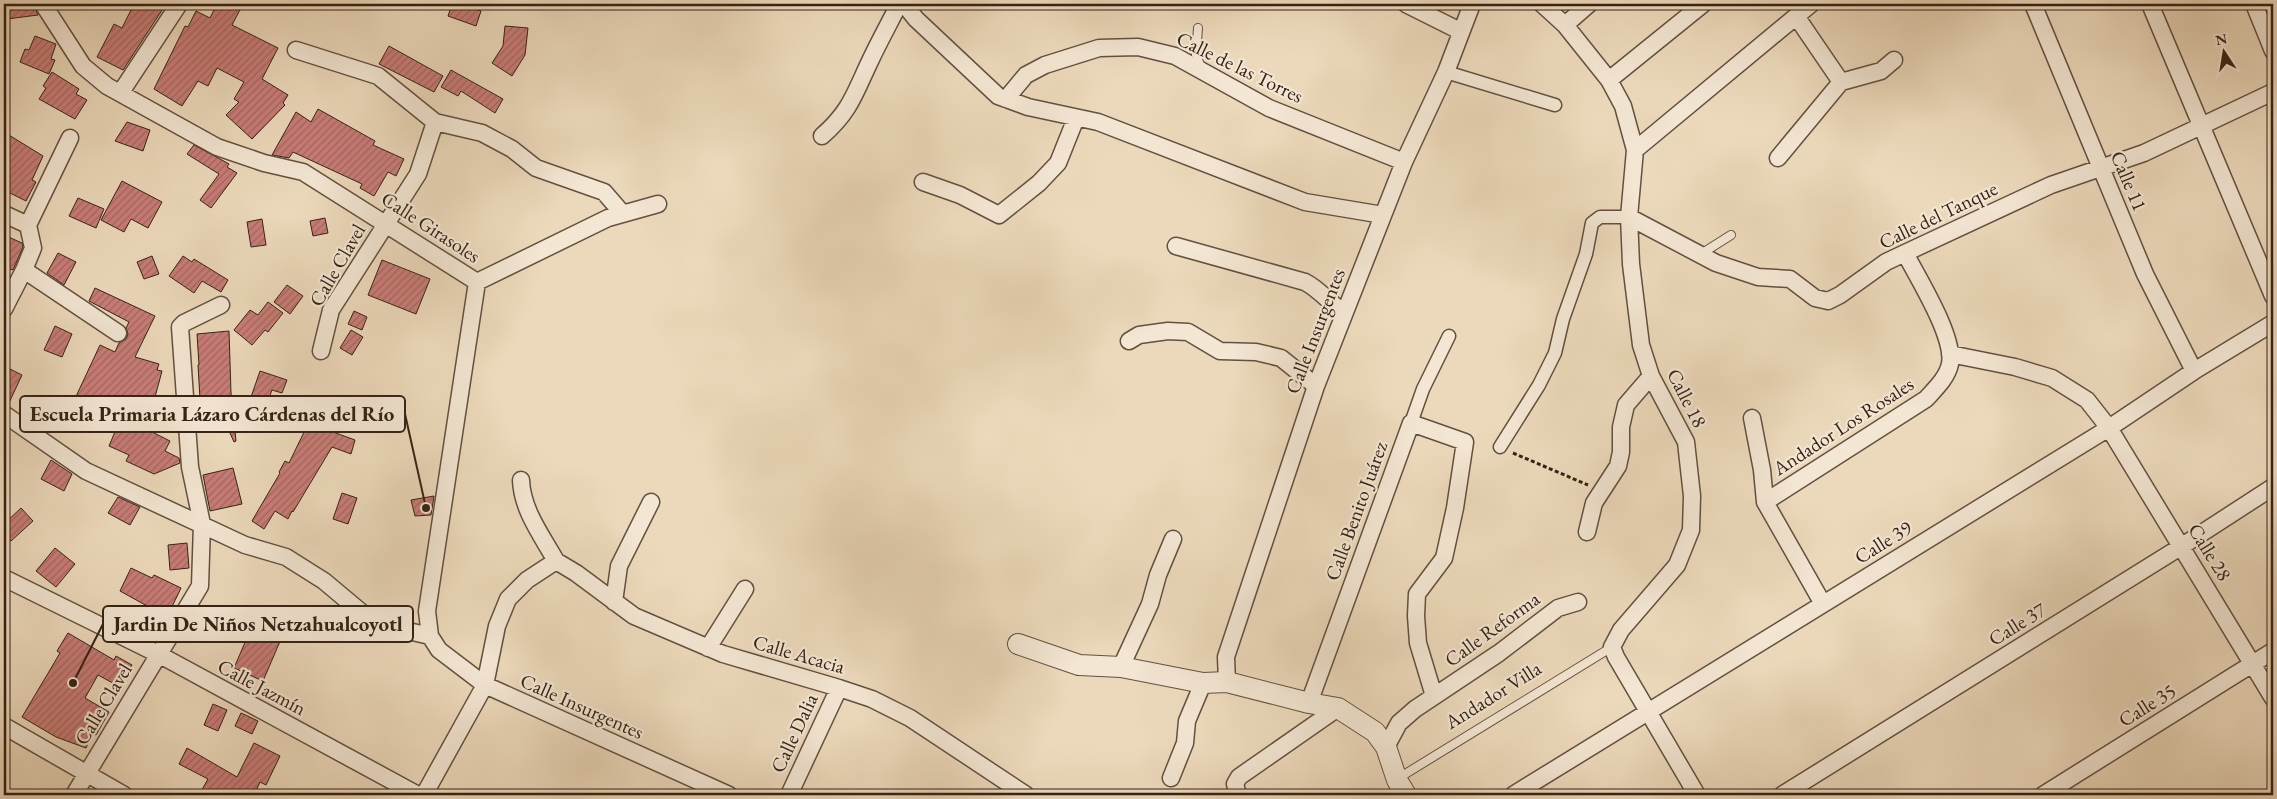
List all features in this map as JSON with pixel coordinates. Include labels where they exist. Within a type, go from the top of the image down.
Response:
[{"type":"street","name":"Calle Girasoles","points":[[43,4],[83,66],[107,86],[121,92],[217,147],[264,163],[304,172],[477,282],[427,611],[430,636]]},
{"type":"street","points":[[121,92],[179,4]]},
{"type":"street","points":[[822,136],[837,124],[856,94],[870,60],[899,4]]},
{"type":"street","points":[[904,4],[947,50],[998,96],[1028,107],[1098,122],[1305,202],[1383,215]]},
{"type":"street","points":[[1406,4],[1460,31]]},
{"type":"street","name":"Calle Insurgentes","points":[[1227,682],[1226,657],[1316,386],[1404,162],[1446,72],[1460,31],[1472,4]]},
{"type":"street","name":"Calle 18","points":[[1542,4],[1565,25],[1610,80],[1624,106],[1635,150],[1629,217],[1631,264],[1641,345],[1651,376],[1686,442],[1692,496],[1691,530],[1677,565],[1621,630],[1612,647]]},
{"type":"street","points":[[1565,25],[1589,4]]},
{"type":"street","points":[[1610,80],[1703,4]]},
{"type":"street","points":[[1635,150],[1811,4]]},
{"type":"street","name":"Calle 11","points":[[2033,4],[2145,274],[2194,370]]},
{"type":"street","points":[[2150,4],[2273,296]]},
{"type":"street","points":[[2254,4],[2273,51]]},
{"type":"street","points":[[1796,16],[1841,82]]},
{"type":"street","name":"Calle de las Torres","points":[[1006,99],[1026,75],[1045,65],[1099,48],[1138,47],[1176,56],[1269,108],[1404,162]]},
{"type":"street","points":[[296,50],[378,76],[435,122],[482,133],[512,148],[536,168],[604,192],[623,214]]},
{"type":"street","points":[[1778,158],[1841,82],[1881,71],[1894,60]]},
{"type":"street","points":[[1446,72],[1555,105]]},
{"type":"street","name":"Calle del Tanque","points":[[1629,217],[1699,255],[1758,277],[1790,279],[1815,298],[1828,301],[1840,295],[1886,262],[1905,253],[2050,185],[2144,152],[2273,92]]},
{"type":"street","points":[[923,182],[999,214],[1039,183],[1058,163],[1076,118]]},
{"type":"street","name":"Calle Clavel","points":[[321,351],[332,310],[418,174],[435,122]]},
{"type":"street","points":[[4,309],[33,248],[28,225],[70,138]]},
{"type":"street","points":[[477,282],[608,218],[658,204]]},
{"type":"street","points":[[4,214],[28,225]]},
{"type":"street","points":[[1500,447],[1539,385],[1555,353],[1563,319],[1586,254],[1592,223],[1600,217],[1629,217]]},
{"type":"street","points":[[1176,246],[1305,282],[1344,313]]},
{"type":"street","points":[[1905,253],[1946,334],[1950,354]]},
{"type":"street","points":[[24,270],[118,333]]},
{"type":"street","name":"Calle Clavel","points":[[74,795],[200,586],[202,524],[190,467],[180,327],[184,323],[221,305]]},
{"type":"street","name":"Calle 39","points":[[1513,795],[2109,428],[2194,370],[2273,323]]},
{"type":"street","points":[[1129,342],[1139,334],[1168,331],[1188,332],[1220,351],[1256,352],[1281,358],[1316,386]]},
{"type":"street","name":"Calle Benito Juárez","points":[[1309,703],[1423,388],[1449,336]]},
{"type":"street","name":"Calle 28","points":[[1950,354],[2015,367],[2052,378],[2087,400],[2109,428],[2273,698]]},
{"type":"street","name":"Andador Los Rosales","points":[[1765,502],[1926,399],[1943,379],[1949,365],[1950,354]]},
{"type":"street","points":[[1587,532],[1594,503],[1618,466],[1621,452],[1621,427],[1626,405],[1651,376]]},
{"type":"street","points":[[4,414],[86,471],[245,545],[286,557],[324,581],[367,617],[404,630],[430,636]]},
{"type":"street","points":[[1752,418],[1762,470],[1765,502],[1824,604]]},
{"type":"street","points":[[1411,424],[1465,442],[1455,508],[1444,558],[1418,594],[1416,616],[1418,643],[1434,696]]},
{"type":"street","points":[[424,795],[485,685],[497,626],[508,599],[527,580],[556,561],[527,510],[522,495],[521,480]]},
{"type":"street","name":"Calle 37","points":[[1782,795],[2182,546],[2273,487]]},
{"type":"street","points":[[614,602],[619,566],[651,502]]},
{"type":"street","points":[[1121,667],[1150,604],[1158,576],[1173,539]]},
{"type":"street","name":"Calle Acacia","points":[[556,561],[576,573],[634,616],[708,648],[872,699],[910,718],[1026,795]]},
{"type":"street","name":"Calle Jazmín","points":[[4,578],[158,654],[418,795]]},
{"type":"street","points":[[708,648],[745,589]]},
{"type":"street","name":"Calle Reforma","points":[[1386,747],[1399,723],[1434,696],[1499,653],[1558,608],[1578,602]]},
{"type":"street","name":"Calle Insurgentes","points":[[430,636],[439,650],[485,685],[729,795]]},
{"type":"street","points":[[1018,644],[1079,665],[1121,667],[1203,683],[1227,682],[1309,703],[1338,708],[1375,732],[1386,747],[1401,787]]},
{"type":"street","points":[[1612,647],[1648,713],[1697,795]]},
{"type":"street","name":"Calle 35","points":[[2043,795],[2273,651]]},
{"type":"street","points":[[1171,778],[1185,743],[1187,721],[1203,683]]},
{"type":"street","name":"Calle Dalia","points":[[788,795],[839,688]]},
{"type":"street","points":[[1237,789],[1239,777],[1338,708]]},
{"type":"street","points":[[4,726],[124,795]]},
{"type":"lane","points":[[1198,28],[1196,55],[1203,72]]},
{"type":"lane","points":[[1699,255],[1731,235]]},
{"type":"lane","name":"Andador Villa","points":[[1401,787],[1612,647]]},
{"type":"path","points":[[1500,447],[1528,461],[1602,491]]},
{"type":"building","points":[[5,4],[33,4],[38,15],[7,19]]},
{"type":"building","points":[[134,4],[166,4],[123,70],[97,57],[114,24],[122,28]]},
{"type":"building","points":[[217,4],[243,4],[232,25],[278,48],[262,79],[288,95],[283,103],[285,105],[252,139],[226,115],[239,102],[234,99],[244,82],[217,68],[208,86],[198,81],[182,106],[154,89],[185,26],[188,27],[196,11],[210,18]]},
{"type":"building","points":[[452,4],[471,4],[470,7],[481,11],[476,26],[448,16]]},
{"type":"building","points":[[505,26],[528,28],[525,55],[512,76],[492,63],[503,46]]},
{"type":"building","points":[[35,36],[56,44],[51,59],[55,60],[49,74],[20,62],[25,49],[29,50]]},
{"type":"building","points":[[389,46],[443,76],[434,92],[379,64]]},
{"type":"building","points":[[451,70],[503,99],[495,113],[461,91],[458,96],[441,87]]},
{"type":"building","points":[[52,72],[79,89],[76,94],[87,100],[75,119],[39,99],[46,88],[43,86]]},
{"type":"building","points":[[318,109],[375,141],[373,145],[404,159],[396,176],[388,172],[374,196],[360,188],[362,184],[293,152],[289,158],[272,155],[296,112],[311,122]]},
{"type":"building","points":[[127,122],[150,130],[143,151],[115,141]]},
{"type":"building","points":[[4,132],[43,156],[32,180],[36,182],[26,201],[4,190]]},
{"type":"building","points":[[194,145],[229,164],[227,167],[237,173],[211,208],[200,200],[219,174],[187,154]]},
{"type":"building","points":[[122,181],[162,202],[148,228],[131,219],[124,232],[101,220]]},
{"type":"building","points":[[78,198],[104,209],[96,228],[69,216]]},
{"type":"building","points":[[325,218],[328,233],[313,236],[310,221]]},
{"type":"building","points":[[262,219],[266,245],[251,247],[247,222]]},
{"type":"building","points":[[4,235],[22,243],[23,247],[13,270],[4,267]]},
{"type":"building","points":[[58,253],[76,262],[64,285],[47,273]]},
{"type":"building","points":[[152,256],[159,274],[144,279],[137,262]]},
{"type":"building","points":[[183,256],[192,262],[194,259],[228,280],[221,292],[202,281],[194,293],[169,276]]},
{"type":"building","points":[[382,260],[430,279],[416,314],[368,295]]},
{"type":"building","points":[[287,285],[303,296],[290,314],[274,302]]},
{"type":"building","points":[[95,288],[155,316],[135,357],[159,364],[157,370],[162,371],[155,397],[162,400],[151,428],[155,430],[154,433],[170,441],[165,451],[179,458],[180,463],[154,474],[126,461],[129,455],[109,446],[117,427],[72,405],[100,345],[115,352],[119,343],[126,339],[128,334],[126,328],[129,322],[89,301]]},
{"type":"building","points":[[268,302],[283,313],[268,332],[265,330],[252,345],[234,330],[250,310],[258,315]]},
{"type":"building","points":[[354,311],[367,317],[362,330],[348,324]]},
{"type":"building","points":[[55,326],[72,334],[62,357],[44,350]]},
{"type":"building","points":[[351,330],[363,337],[352,355],[340,348]]},
{"type":"building","points":[[229,331],[231,393],[236,441],[234,442],[214,397],[200,399],[198,365],[197,334]]},
{"type":"building","points":[[4,366],[22,375],[8,405],[4,404]]},
{"type":"building","points":[[260,371],[287,380],[282,393],[272,390],[266,406],[250,400]]},
{"type":"building","points":[[315,404],[330,411],[322,428],[355,440],[351,454],[332,447],[288,519],[275,511],[264,529],[252,521],[285,461],[289,463],[309,422],[307,421]]},
{"type":"building","points":[[51,460],[72,474],[64,491],[41,479]]},
{"type":"building","points":[[233,468],[242,504],[210,511],[203,475]]},
{"type":"building","points":[[342,493],[357,498],[348,524],[333,519]]},
{"type":"building","points":[[434,496],[431,515],[415,516],[411,500]]},
{"type":"building","points":[[118,497],[140,507],[130,525],[108,513]]},
{"type":"building","points":[[21,508],[33,521],[11,541],[4,534],[4,524]]},
{"type":"building","points":[[187,543],[189,568],[170,570],[168,545]]},
{"type":"building","points":[[55,548],[75,564],[56,587],[36,571]]},
{"type":"building","points":[[131,568],[152,578],[154,575],[181,588],[167,617],[120,591]]},
{"type":"building","points":[[252,626],[281,639],[263,681],[234,668]]},
{"type":"building","points":[[68,633],[114,660],[116,656],[132,665],[120,687],[98,675],[85,698],[109,712],[96,735],[92,733],[86,748],[56,737],[22,717],[60,653],[57,651]]},
{"type":"building","points":[[213,704],[227,710],[218,731],[204,725]]},
{"type":"building","points":[[241,713],[258,721],[252,734],[235,726]]},
{"type":"building","points":[[254,743],[280,756],[266,785],[260,782],[254,795],[199,795],[208,779],[179,764],[187,748],[237,777]]},
{"type":"place","name":"Escuela Primaria Lázaro Cárdenas del Río","points":[[426,508]]},
{"type":"place","name":"Jardin De Niños Netzahualcoyotl","points":[[73,683]]}]
